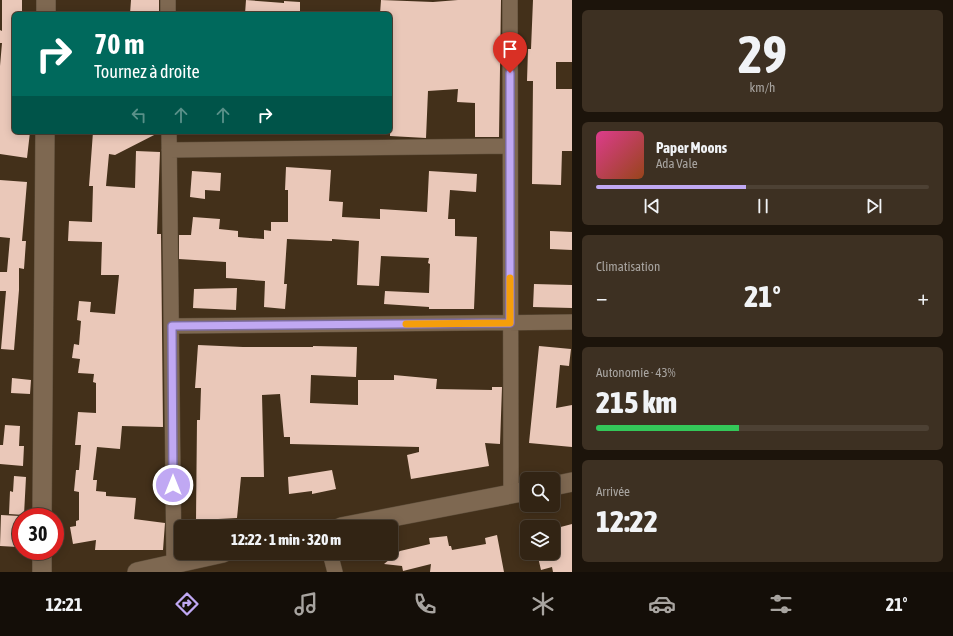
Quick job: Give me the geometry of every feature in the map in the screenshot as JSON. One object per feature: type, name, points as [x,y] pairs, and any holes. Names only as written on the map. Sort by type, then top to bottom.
[{"type":"street","points":[[46,0],[46,12]]},
{"type":"street","points":[[168,0],[168,12]]},
{"type":"street","points":[[378,520],[519,493],[510,323],[510,0]]},
{"type":"street","points":[[42,508],[45,134]]},
{"type":"street","points":[[169,134],[174,564]]},
{"type":"street","points":[[169,150],[510,146]]},
{"type":"street","points":[[172,326],[572,322]]},
{"type":"street","points":[[560,485],[572,482]]},
{"type":"street","points":[[42,560],[42,572]]},
{"type":"street","points":[[137,572],[192,560]]},
{"type":"street","points":[[332,560],[335,572]]},
{"type":"building","points":[[2,0],[22,0],[22,12],[12,12],[12,134],[30,134],[27,158],[0,154],[0,66],[2,43],[0,43],[0,30],[2,31]]},
{"type":"building","points":[[131,0],[159,0],[159,12],[130,12]]},
{"type":"building","points":[[246,0],[284,3],[284,1],[300,2],[300,12],[245,12]]},
{"type":"building","points":[[381,0],[433,2],[458,0],[501,0],[499,137],[475,137],[475,103],[457,102],[458,89],[428,91],[426,138],[390,136],[390,134],[392,134],[392,12],[380,12]]},
{"type":"building","points":[[533,0],[572,0],[572,62],[556,62],[556,89],[572,89],[572,151],[562,151],[561,185],[532,184],[533,81],[527,81],[528,49],[531,49]]},
{"type":"building","points":[[93,134],[156,134],[115,155],[109,154],[106,186],[135,188],[136,151],[160,152],[157,234],[161,234],[163,427],[122,426],[120,449],[97,447],[93,480],[97,480],[96,491],[106,492],[106,496],[136,498],[134,519],[165,523],[163,550],[95,550],[96,540],[73,544],[70,527],[76,526],[76,521],[79,520],[79,492],[74,491],[76,470],[79,470],[81,445],[75,445],[78,412],[96,413],[96,383],[93,382],[94,374],[78,373],[80,359],[72,358],[74,344],[79,345],[81,321],[77,320],[79,301],[91,302],[90,312],[115,314],[119,275],[101,275],[102,242],[68,241],[69,221],[92,222],[93,186],[89,186]]},
{"type":"building","points":[[286,167],[331,170],[329,201],[343,202],[342,217],[380,219],[380,209],[427,212],[429,171],[477,174],[476,192],[450,190],[448,219],[455,219],[455,236],[477,237],[474,309],[429,309],[429,307],[384,304],[385,291],[429,293],[429,258],[381,256],[379,286],[357,285],[359,241],[332,239],[332,241],[287,239],[284,284],[287,284],[285,309],[264,307],[265,281],[226,278],[226,262],[179,259],[179,235],[191,235],[193,217],[220,219],[219,229],[238,231],[238,237],[264,239],[264,230],[271,231],[271,222],[288,222],[288,190],[285,190]]},
{"type":"building","points":[[192,171],[221,173],[220,191],[205,190],[205,199],[190,197]]},
{"type":"building","points":[[0,180],[27,182],[22,241],[26,241],[24,269],[19,268],[19,290],[14,350],[1,349],[6,291],[0,291],[0,272],[7,272],[10,238],[0,237]]},
{"type":"building","points":[[550,231],[572,232],[572,250],[550,249]]},
{"type":"building","points":[[534,284],[572,285],[572,308],[533,307]]},
{"type":"building","points":[[237,288],[236,310],[193,308],[194,289]]},
{"type":"building","points":[[198,345],[243,347],[357,347],[356,377],[311,375],[310,403],[358,405],[358,380],[394,380],[394,375],[437,379],[436,389],[492,390],[492,387],[502,387],[500,444],[485,443],[489,466],[411,479],[407,455],[419,452],[419,447],[290,444],[290,437],[284,437],[280,394],[262,395],[264,477],[241,477],[237,518],[196,520],[197,420],[200,420],[201,388],[195,388]]},
{"type":"building","points":[[539,346],[571,349],[569,366],[560,365],[556,408],[572,405],[572,447],[529,443]]},
{"type":"building","points":[[12,378],[31,380],[30,394],[11,393]]},
{"type":"building","points":[[5,425],[20,426],[19,446],[24,446],[23,466],[0,464],[0,445],[3,445]]},
{"type":"building","points":[[332,470],[336,489],[312,494],[312,491],[289,494],[288,477]]},
{"type":"building","points":[[14,476],[26,477],[24,508],[12,508],[12,514],[9,514],[10,491],[13,492]]},
{"type":"building","points":[[1,515],[12,516],[12,547],[0,546]]},
{"type":"building","points":[[572,524],[572,572],[553,572],[552,567],[541,570],[539,560],[560,560],[560,527]]},
{"type":"building","points":[[497,535],[504,572],[430,572],[431,564],[403,571],[402,566],[384,564],[389,560],[398,560],[398,553],[400,551],[430,544],[429,538],[447,536],[449,546],[451,546],[452,550],[486,544],[485,538]]},
{"type":"slow traffic","points":[[406,324],[510,323],[510,278]]},
{"type":"route","points":[[173,485],[172,326],[510,323],[510,73]]}]
